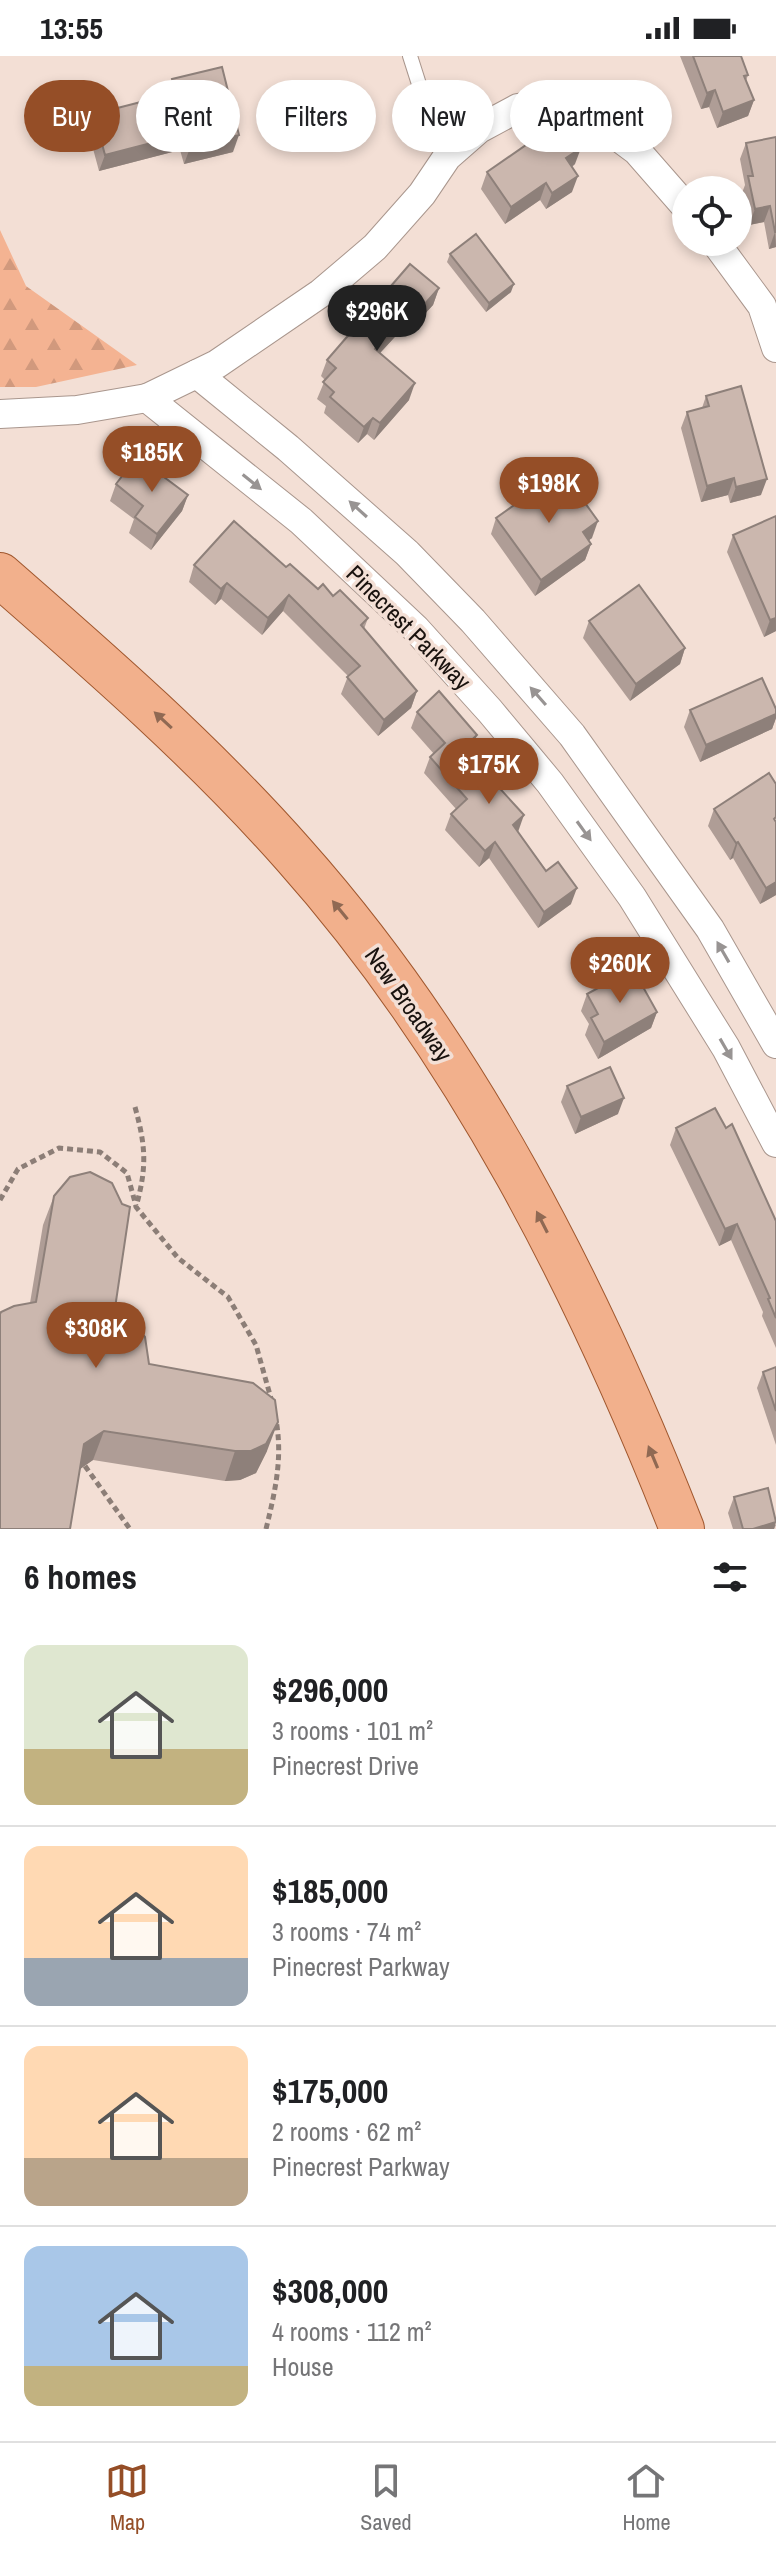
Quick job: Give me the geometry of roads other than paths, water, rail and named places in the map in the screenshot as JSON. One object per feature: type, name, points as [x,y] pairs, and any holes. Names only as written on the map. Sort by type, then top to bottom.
[{"type":"main road","name":"New Broadway","points":[[0,575],[168,725],[242,798],[331,899],[406,995],[459,1076],[534,1207],[631,1408],[682,1529]]},
{"type":"street","points":[[0,414],[77,410],[147,398],[217,364],[321,293],[375,247],[422,194],[447,157],[479,129],[518,108],[553,102],[590,116],[637,151],[672,191]]},
{"type":"street","points":[[725,256],[762,306],[776,348]]},
{"type":"street","name":"Pinecrest Parkway","points":[[197,374],[288,448],[407,553],[473,621],[572,735],[710,929],[776,1044]]},
{"type":"street","name":"Pinecrest Parkway","points":[[147,398],[301,521],[416,629],[490,711],[550,783],[632,897],[726,1048],[776,1143]]},
{"type":"street","points":[[550,783],[584,754]]},
{"type":"lane","points":[[410,56],[447,157]]}]
